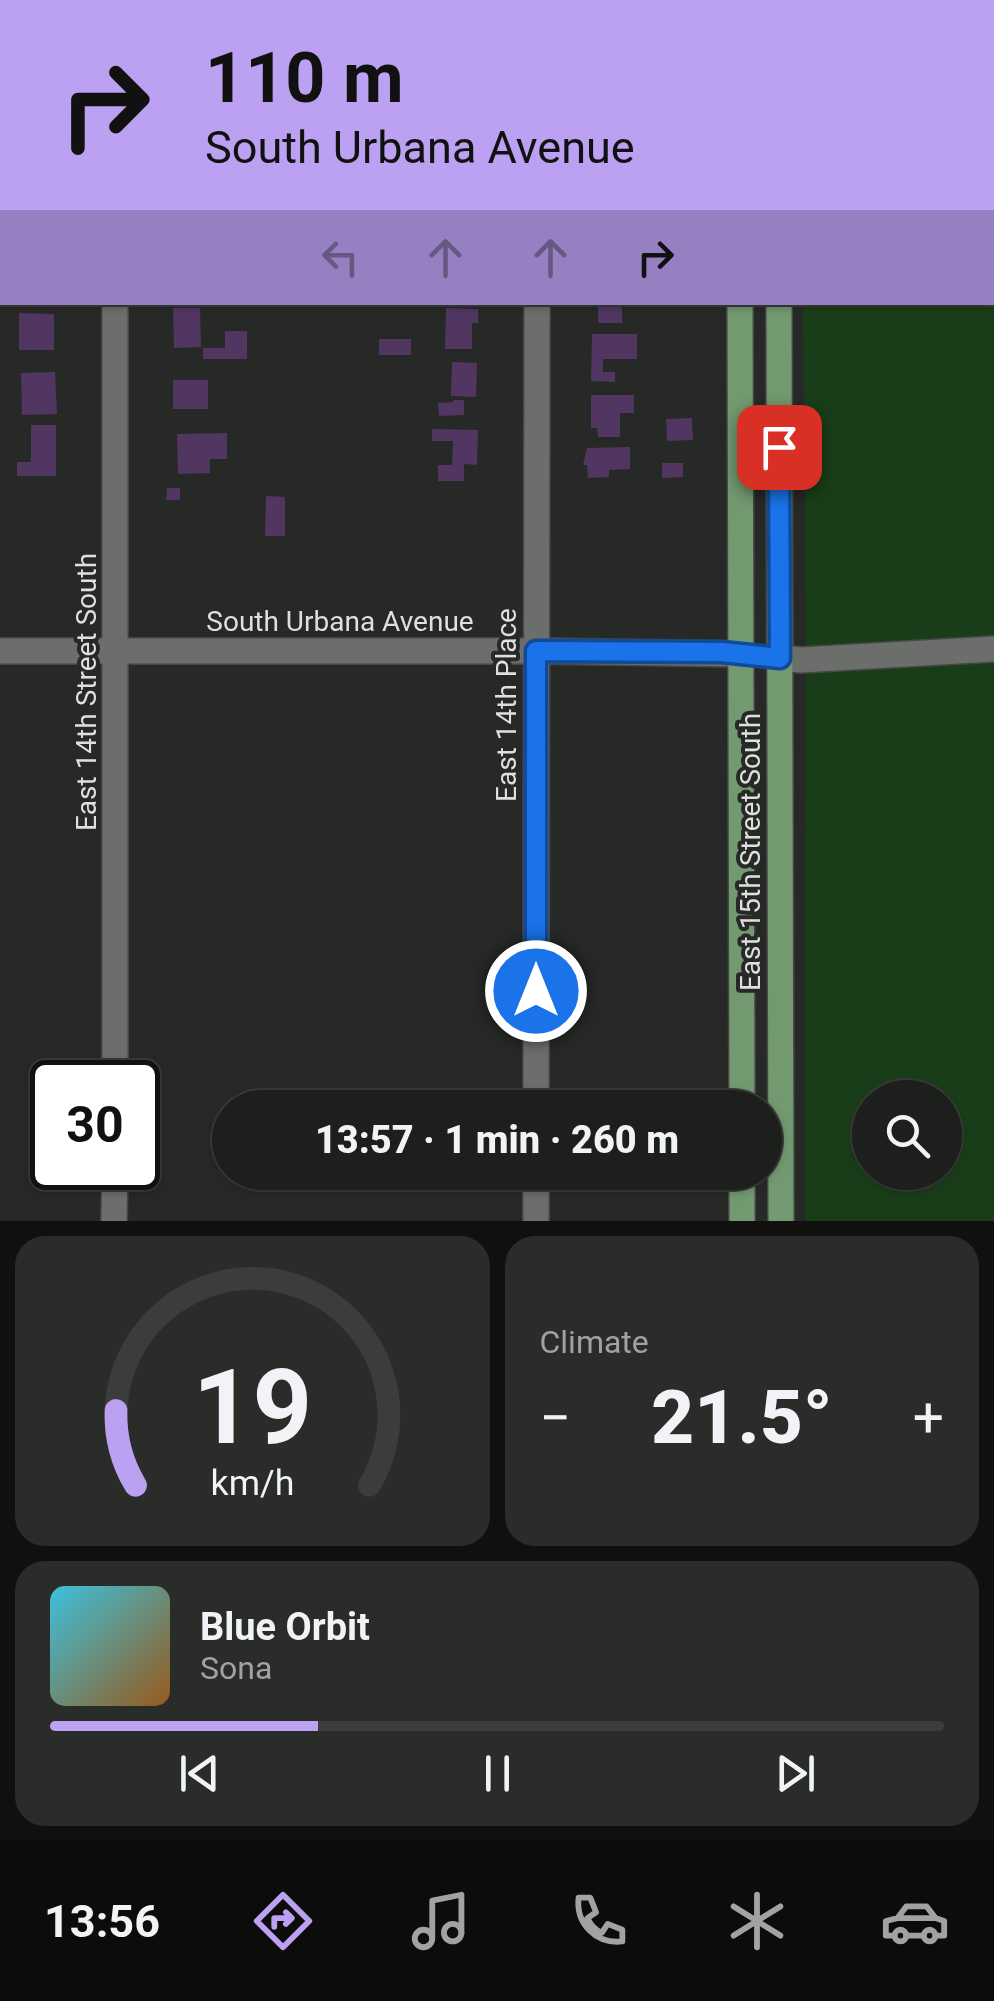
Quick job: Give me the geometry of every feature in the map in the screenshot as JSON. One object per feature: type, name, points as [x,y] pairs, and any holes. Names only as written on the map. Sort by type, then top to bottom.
[{"type":"main road","name":"East 15th Street South","points":[[740,305],[742,1090]]},
{"type":"main road","name":"East 15th Street South","points":[[779,305],[781,1221]]},
{"type":"main road","points":[[740,654],[780,658]]},
{"type":"main road","points":[[742,1190],[742,1221]]},
{"type":"street","name":"East 14th Street South","points":[[115,305],[115,1060]]},
{"type":"street","name":"East 14th Place","points":[[536,305],[536,1090]]},
{"type":"street","points":[[780,658],[994,649]]},
{"type":"street","name":"South Urbana Avenue","points":[[0,651],[740,654]]},
{"type":"street","points":[[114,1190],[114,1221]]},
{"type":"street","points":[[536,1190],[536,1221]]},
{"type":"green space","points":[[803,305],[994,305],[994,1221],[805,1221]]},
{"type":"building","points":[[598,305],[622,305],[622,323],[598,323]]},
{"type":"building","points":[[173,308],[200,308],[201,347],[174,348]]},
{"type":"building","points":[[446,308],[478,309],[478,323],[472,323],[472,349],[445,349]]},
{"type":"building","points":[[19,313],[54,314],[54,350],[19,350]]},
{"type":"building","points":[[225,331],[247,331],[247,359],[203,359],[203,348],[225,348]]},
{"type":"building","points":[[592,334],[637,334],[637,359],[603,359],[603,372],[615,372],[615,382],[591,381]]},
{"type":"building","points":[[379,339],[411,339],[411,355],[379,355]]},
{"type":"building","points":[[452,362],[477,363],[476,397],[451,396]]},
{"type":"building","points":[[55,372],[57,414],[22,415],[21,373]]},
{"type":"building","points":[[173,380],[208,380],[208,409],[173,409]]},
{"type":"building","points":[[591,395],[634,395],[634,413],[620,413],[620,437],[598,437],[597,428],[591,428]]},
{"type":"building","points":[[464,400],[464,415],[439,416],[438,403]]},
{"type":"building","points":[[692,418],[693,440],[667,441],[666,419]]},
{"type":"building","points":[[31,425],[56,425],[56,476],[17,476],[17,462],[31,462]]},
{"type":"building","points":[[432,429],[478,430],[477,465],[464,464],[464,481],[438,481],[438,465],[452,465],[453,441],[432,441]]},
{"type":"building","points":[[227,433],[227,459],[210,459],[210,473],[178,474],[177,434]]},
{"type":"building","points":[[630,447],[630,469],[609,470],[609,477],[588,478],[587,465],[583,465],[587,448]]},
{"type":"building","points":[[662,463],[683,463],[683,477],[662,478]]},
{"type":"building","points":[[167,488],[180,488],[180,500],[166,500]]},
{"type":"building","points":[[266,496],[285,497],[285,536],[265,536]]},
{"type":"route","points":[[536,991],[536,651],[722,652],[780,658],[779,447]]}]
